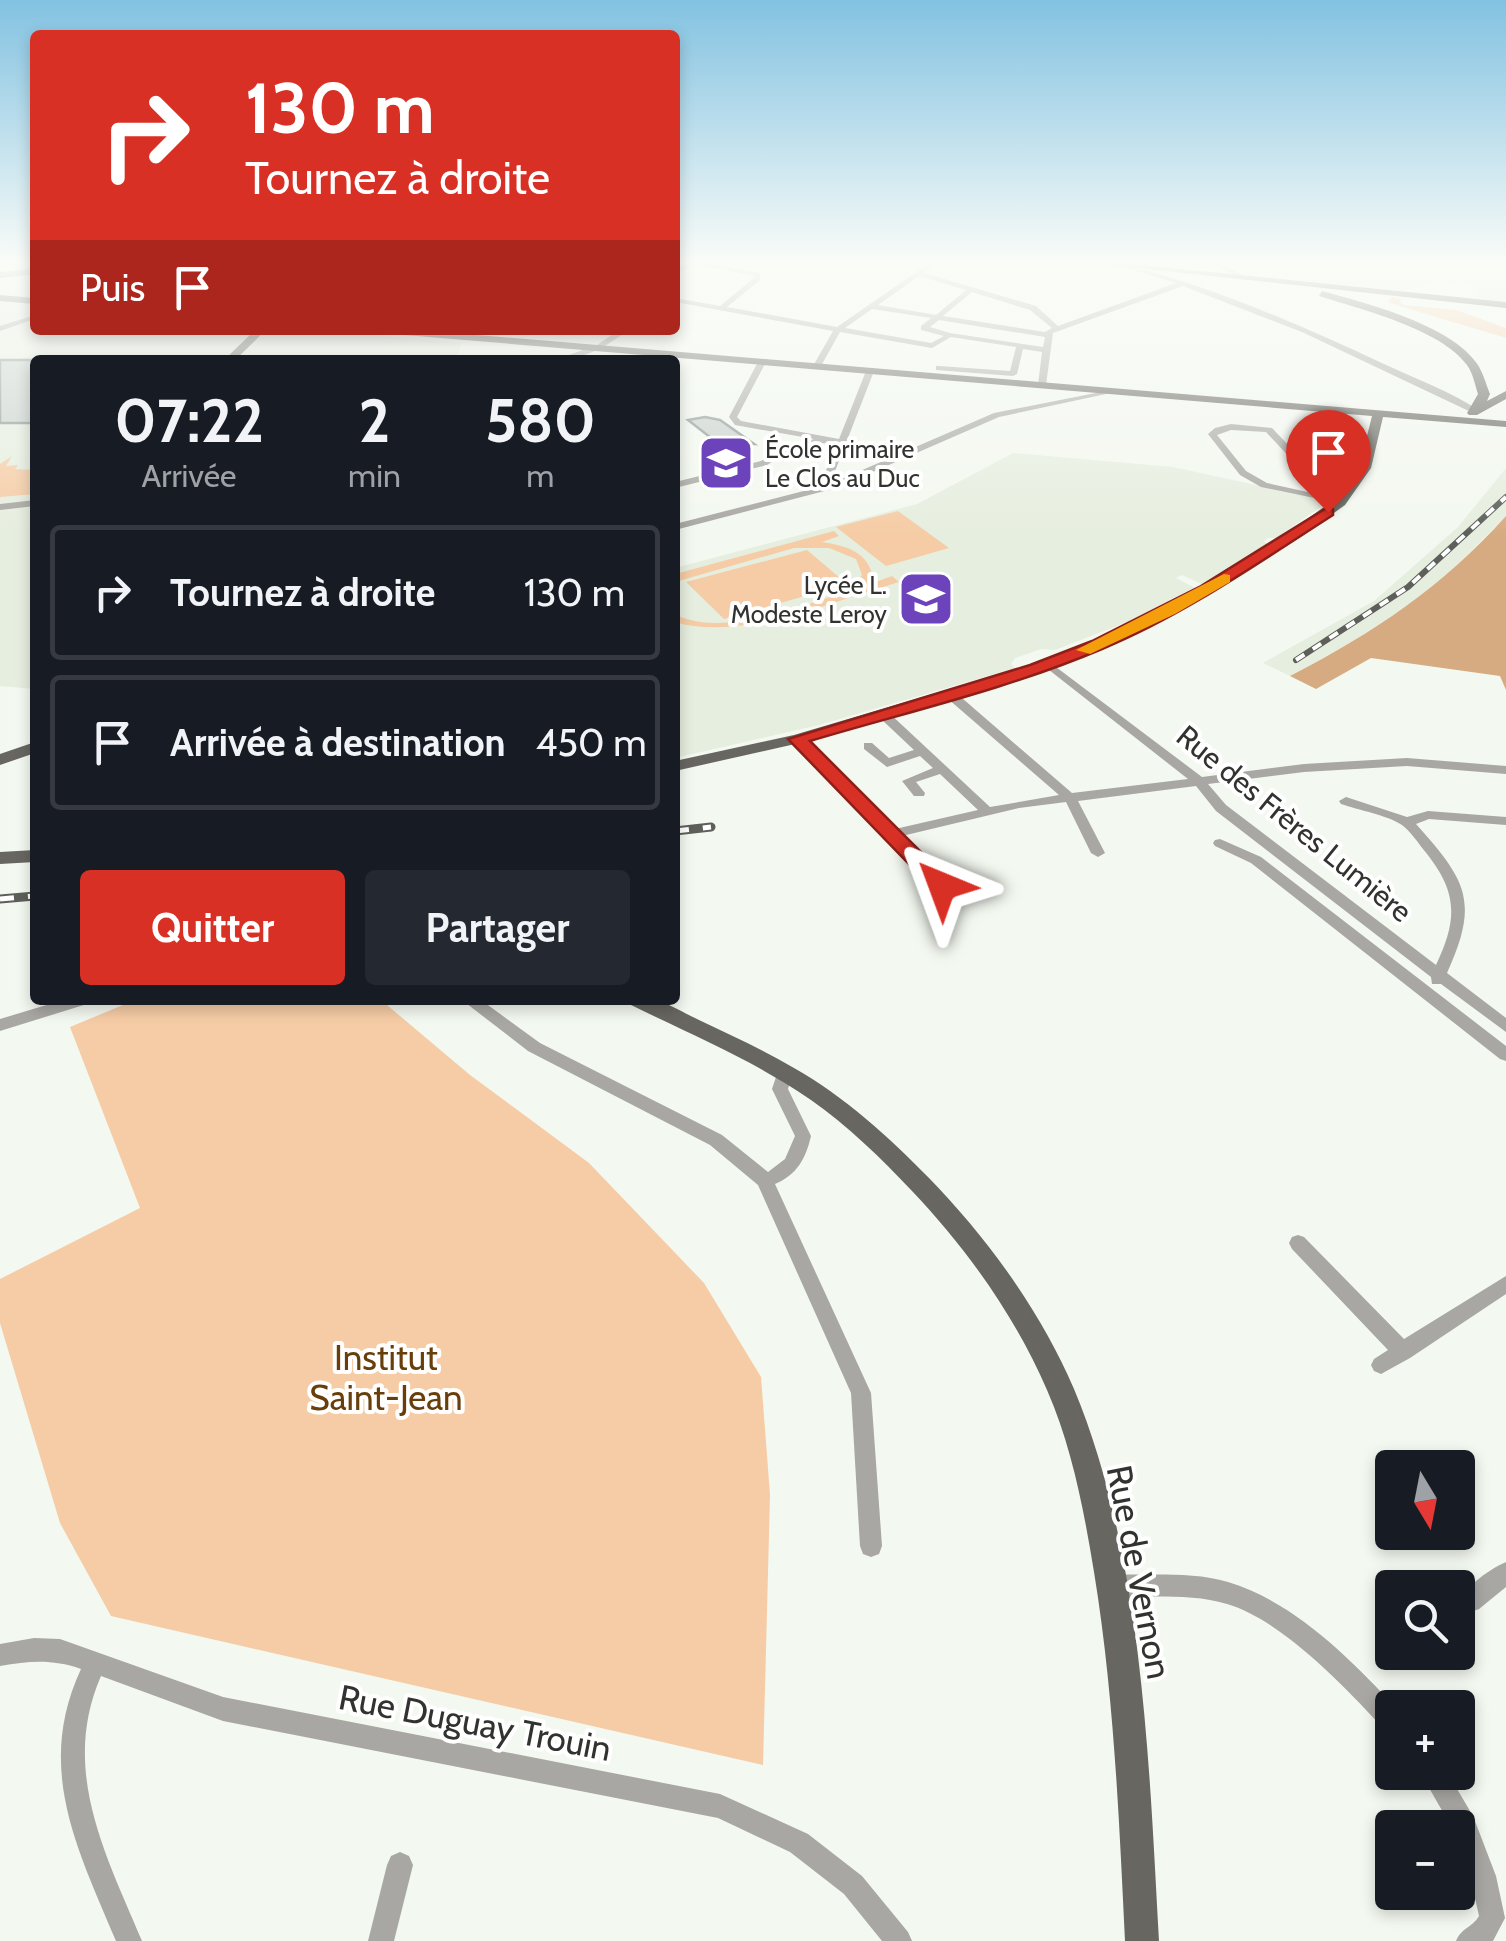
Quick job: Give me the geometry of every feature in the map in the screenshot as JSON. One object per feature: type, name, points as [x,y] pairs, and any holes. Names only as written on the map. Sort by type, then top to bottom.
[{"type":"main road","points":[[1461,355],[1472,364],[1484,394],[1476,411]]},
{"type":"main road","points":[[680,356],[1042,385],[1094,394],[1116,391],[1502,423]]},
{"type":"main road","points":[[1448,419],[1476,411],[1506,394]]},
{"type":"main road","points":[[1476,411],[1502,423]]},
{"type":"main road","points":[[680,765],[798,739],[1048,664],[1169,611],[1297,533],[1333,500],[1366,468],[1378,413]]},
{"type":"main road","points":[[0,760],[30,748]]},
{"type":"main road","points":[[0,858],[30,856]]},
{"type":"main road","name":"Rue de Vernon","points":[[648,1005],[785,1072],[879,1142],[940,1204],[1002,1282],[1052,1372],[1094,1490],[1111,1586],[1132,1726],[1142,1941]]},
{"type":"street","points":[[817,366],[823,355]]},
{"type":"street","points":[[939,368],[1013,374],[1018,355]]},
{"type":"street","points":[[1042,385],[1047,355]]},
{"type":"street","points":[[1354,355],[1476,411]]},
{"type":"street","points":[[762,362],[734,416],[738,424],[842,442]]},
{"type":"street","points":[[823,489],[870,371]]},
{"type":"street","points":[[680,526],[823,489],[997,416],[1094,394]]},
{"type":"street","points":[[1233,427],[1269,430],[1333,500],[1264,485],[1243,472],[1212,434],[1233,427]]},
{"type":"street","points":[[780,432],[796,446]]},
{"type":"street","points":[[680,485],[764,464],[796,446],[826,440]]},
{"type":"street","points":[[0,507],[30,504]]},
{"type":"street","name":"Rue des Frères Lumière","points":[[1048,664],[1199,781],[1221,808],[1506,1026]]},
{"type":"street","points":[[951,694],[1070,798],[1098,853]]},
{"type":"street","points":[[884,715],[987,811]]},
{"type":"street","points":[[798,739],[942,886]]},
{"type":"street","points":[[868,746],[887,763],[922,751]]},
{"type":"street","points":[[892,834],[987,811],[1070,798],[1362,762],[1506,770]]},
{"type":"street","points":[[919,792],[908,781],[941,769]]},
{"type":"street","points":[[1346,801],[1407,822],[1445,864],[1462,906],[1458,932],[1430,994]]},
{"type":"street","points":[[1407,822],[1428,815],[1506,820]]},
{"type":"street","points":[[1220,843],[1256,860],[1506,1055]]},
{"type":"street","points":[[3,1021],[63,1005]]},
{"type":"street","points":[[477,1005],[534,1047],[716,1140],[765,1180],[861,1393],[871,1546]]},
{"type":"street","points":[[765,1180],[782,1175],[799,1155],[804,1136],[780,1089],[785,1072]]},
{"type":"street","points":[[1298,1243],[1403,1352]]},
{"type":"street","points":[[1381,1365],[1506,1284]]},
{"type":"street","points":[[1475,1598],[1506,1573]]},
{"type":"street","points":[[1111,1586],[1226,1592],[1263,1609],[1375,1703]]},
{"type":"street","name":"Rue Duguay Trouin","points":[[0,1655],[34,1649],[60,1650],[223,1709],[720,1806],[800,1843],[853,1884],[900,1941]]},
{"type":"street","points":[[95,1664],[76,1708],[71,1763],[86,1833],[129,1941]]},
{"type":"street","points":[[1445,1790],[1461,1813],[1480,1856],[1492,1918],[1484,1932],[1469,1941]]},
{"type":"street","points":[[380,1941],[400,1865]]},
{"type":"shaded area","points":[[0,355],[246,355],[30,355],[30,689],[0,686]]},
{"type":"shaded area","points":[[247,355],[458,355],[458,355]]},
{"type":"shaded area","name":"Lycée L. Modeste Leroy","points":[[1013,453],[1173,467],[1329,501],[1276,538],[1268,538],[1264,541],[1267,544],[1204,585],[1182,575],[1176,578],[1197,589],[1155,611],[1055,650],[1041,649],[1015,658],[1011,664],[1015,668],[819,725],[680,757],[680,567],[917,504]]},
{"type":"shaded area","points":[[1506,468],[1506,516],[1431,591],[1386,623],[1290,676],[1263,663],[1374,601],[1458,527]]},
{"type":"shaded area","points":[[1506,516],[1506,690],[1500,676],[1371,658],[1316,689],[1290,676],[1350,643],[1432,587]]},
{"type":"green space","points":[[12,456],[6,466],[30,470],[30,494],[0,497],[0,464]]},
{"type":"green space","points":[[898,511],[949,548],[886,566],[836,527]]},
{"type":"green space","points":[[834,531],[839,536],[822,542],[861,556],[873,578],[870,584],[892,576],[899,582],[787,617],[728,627],[700,627],[680,623],[680,616],[715,623],[763,617],[852,589],[862,575],[856,559],[829,548],[794,548],[680,581],[680,573]]},
{"type":"green space","points":[[807,550],[847,584],[724,619],[686,582]]},
{"type":"green space","name":"Institut Saint-Jean","points":[[123,1005],[387,1005],[470,1075],[589,1163],[704,1283],[761,1377],[770,1495],[763,1765],[111,1616],[60,1523],[0,1323],[0,1279],[140,1208],[70,1027]]},
{"type":"building","points":[[0,360],[30,360],[30,423],[0,423]]},
{"type":"building","points":[[688,420],[720,420],[754,444],[715,441]]},
{"type":"railway","points":[[1296,660],[1408,587],[1506,497]]},
{"type":"railway","points":[[680,830],[711,827]]},
{"type":"railway","points":[[0,899],[30,896]]},
{"type":"slow traffic","points":[[1084,650],[1169,611],[1224,579]]},
{"type":"place","name":"École primaire Le Clos au Duc","points":[[726,463]]},
{"type":"place","name":"Lycée L. Modeste Leroy","points":[[926,599]]},
{"type":"route","points":[[942,886],[798,739],[1036,668],[1098,645],[1206,590],[1328,512]]}]
